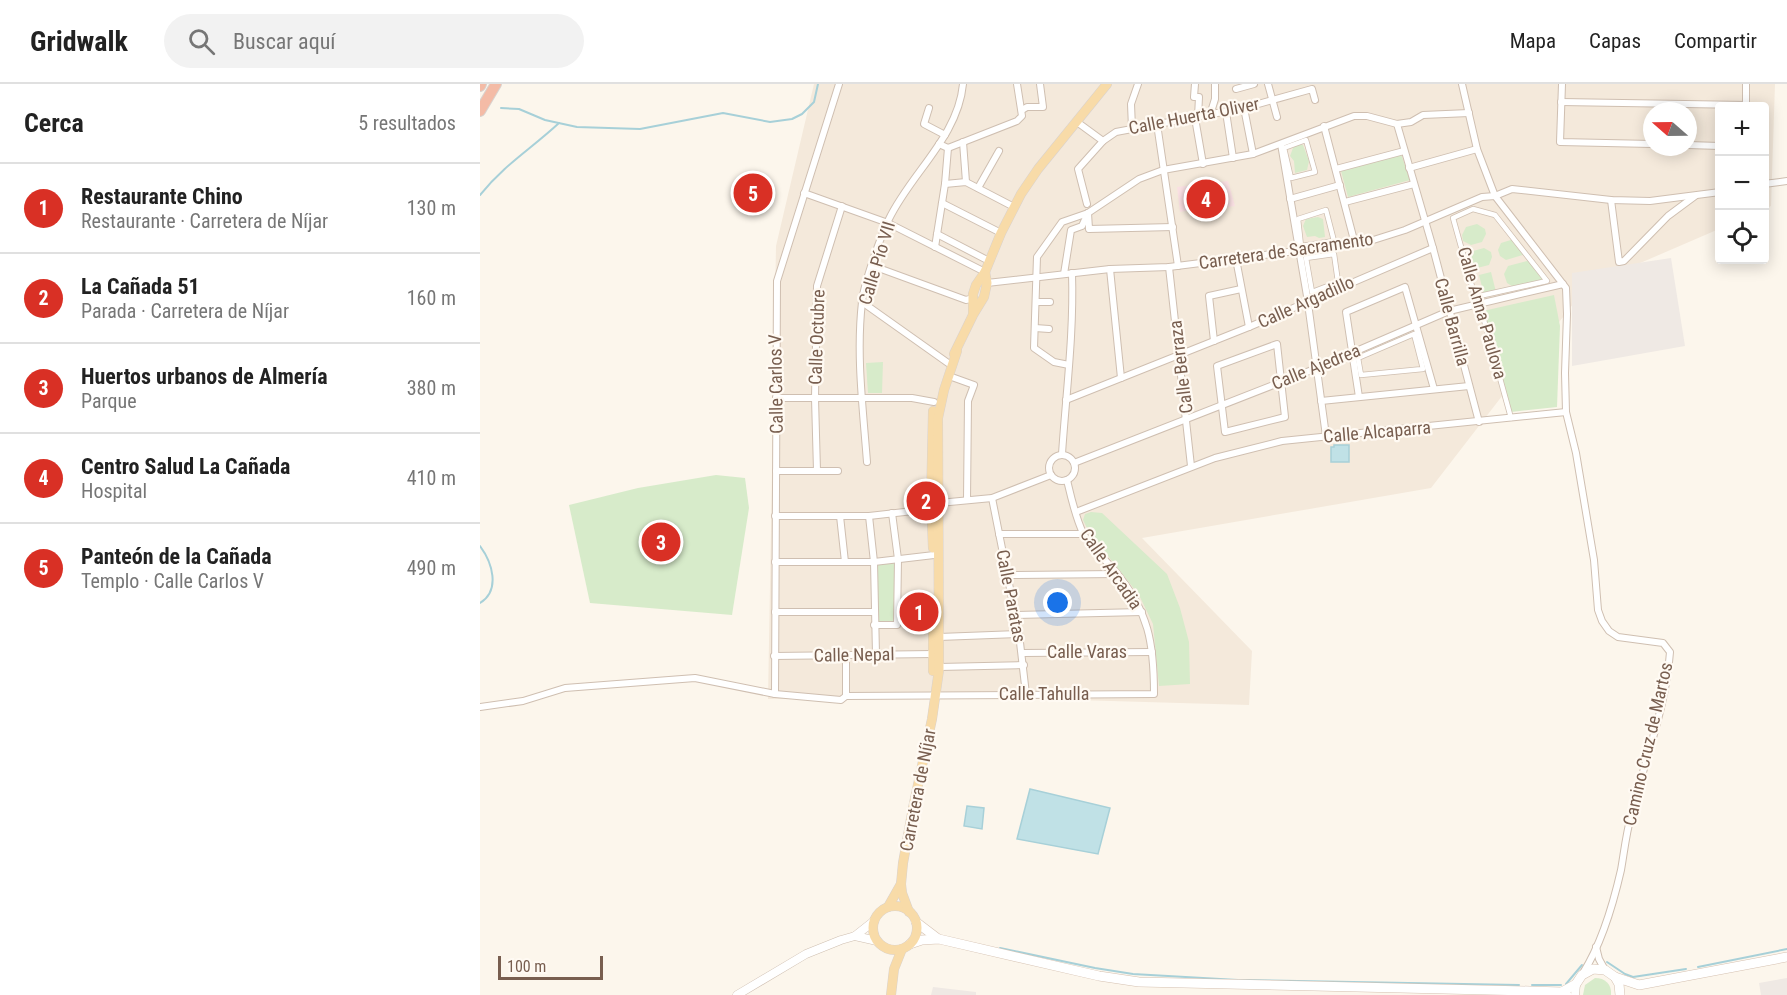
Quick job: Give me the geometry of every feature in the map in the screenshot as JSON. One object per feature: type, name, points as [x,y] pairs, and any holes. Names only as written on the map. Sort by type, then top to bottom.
[{"type":"highway","points":[[480,111],[496,84]]},
{"type":"main road","points":[[984,280],[989,261],[1014,207],[1038,169],[1107,84]]},
{"type":"main road","name":"Carretera de Níjar","points":[[935,697],[934,555],[938,418],[957,351],[973,315],[984,280]]},
{"type":"main road","name":"Carretera de Níjar","points":[[909,912],[901,884],[909,828],[929,740],[939,667],[932,430],[934,402],[948,363],[957,351]]},
{"type":"main road","name":"Carretera de Níjar","points":[[888,907],[901,884]]},
{"type":"main road","points":[[894,969],[885,948],[877,941],[873,931],[874,921],[882,910],[888,907],[899,907],[909,912],[927,932],[939,939]]},
{"type":"main road","points":[[891,995],[894,969],[916,934],[916,922]]},
{"type":"main road","points":[[885,948],[893,950],[921,940],[939,939],[1099,976],[1139,982],[1564,994],[1576,984],[1582,975],[1593,969],[1605,970],[1615,977],[1639,985]]},
{"type":"main road","points":[[1625,995],[1639,985],[1787,957]]},
{"type":"main road","points":[[1615,977],[1619,984],[1620,995]]},
{"type":"street","name":"Calle Carlos V","points":[[775,694],[777,281],[839,84]]},
{"type":"street","name":"Calle Pío VII","points":[[867,462],[859,345],[862,302],[888,223],[904,193],[956,116],[962,98],[963,84]]},
{"type":"street","points":[[939,144],[948,148],[1017,121],[1022,116],[1022,110],[1017,84]]},
{"type":"street","points":[[1022,110],[1027,107],[1043,107],[1040,84]]},
{"type":"street","points":[[1132,128],[1131,104],[1138,84]]},
{"type":"street","points":[[1195,84],[1194,97],[1198,97],[1196,117],[1203,164]]},
{"type":"street","points":[[1210,115],[1215,99],[1215,84]]},
{"type":"street","points":[[1236,89],[1254,84]]},
{"type":"street","points":[[1268,84],[1277,117]]},
{"type":"street","points":[[1462,84],[1477,149],[1495,196],[1566,288],[1568,314],[1566,412]]},
{"type":"street","points":[[1562,84],[1560,142],[1643,144]]},
{"type":"street","points":[[1746,84],[1746,102]]},
{"type":"street","name":"Calle Huerta Oliver","points":[[1087,204],[1078,170],[1102,141],[1116,132],[1226,112],[1312,89],[1315,100]]},
{"type":"street","points":[[1561,102],[1715,105]]},
{"type":"street","points":[[929,108],[924,124],[945,135]]},
{"type":"street","points":[[1244,108],[1253,154]]},
{"type":"street","points":[[1226,112],[1233,158]]},
{"type":"street","points":[[1069,365],[1054,362],[1034,348],[1038,254],[1062,222],[1088,213],[1139,179],[1163,170],[1253,154],[1354,116],[1367,116],[1397,124],[1411,122],[1424,115],[1469,113]]},
{"type":"street","points":[[1077,122],[1102,141]]},
{"type":"street","points":[[1157,124],[1178,266]]},
{"type":"street","name":"Calle Barrilla","points":[[1397,124],[1433,248],[1479,422]]},
{"type":"street","points":[[1324,126],[1355,244]]},
{"type":"street","points":[[1306,140],[1315,172],[1291,178],[1284,148],[1306,140]]},
{"type":"street","points":[[963,142],[966,182]]},
{"type":"street","points":[[1281,144],[1300,249],[1326,436]]},
{"type":"street","points":[[1697,145],[1715,146]]},
{"type":"street","points":[[935,247],[948,148]]},
{"type":"street","points":[[1409,168],[1477,149]]},
{"type":"street","points":[[978,188],[999,151]]},
{"type":"street","points":[[1335,169],[1404,151]]},
{"type":"street","points":[[1769,183],[1787,181]]},
{"type":"street","points":[[945,184],[966,182],[1014,207]]},
{"type":"street","points":[[1345,202],[1414,184]]},
{"type":"street","points":[[1290,199],[1340,185]]},
{"type":"street","name":"Carretera de Sacramento","points":[[984,280],[1037,278],[1110,269],[1169,267],[1355,244],[1382,238],[1482,197],[1495,196],[1512,189],[1611,200],[1650,201],[1715,193]]},
{"type":"street","points":[[804,192],[888,223],[935,247],[984,280]]},
{"type":"street","points":[[1611,200],[1619,262],[1623,261],[1668,216],[1695,196]]},
{"type":"street","points":[[942,203],[1001,233]]},
{"type":"street","name":"Calle Octubre","points":[[817,471],[815,398],[817,286],[842,206]]},
{"type":"street","points":[[1455,217],[1473,208],[1495,215],[1547,281],[1478,300]]},
{"type":"street","name":"Calle Anna Paulova","points":[[1452,209],[1511,418]]},
{"type":"street","points":[[1326,210],[1334,242],[1300,249],[1298,219],[1326,210]]},
{"type":"street","points":[[1088,213],[1089,229],[1173,227]]},
{"type":"street","points":[[1064,274],[1071,230],[1082,226],[1088,213]]},
{"type":"street","points":[[938,234],[989,261]]},
{"type":"street","name":"Calle Argadillo","points":[[1066,400],[1249,327],[1433,248]]},
{"type":"street","points":[[1334,254],[1338,282],[1312,292],[1306,258],[1334,254]]},
{"type":"street","points":[[1236,259],[1249,327]]},
{"type":"street","points":[[873,266],[966,300],[976,300]]},
{"type":"street","name":"Calle Berraza","points":[[1169,267],[1191,466]]},
{"type":"street","points":[[1110,269],[1121,378]]},
{"type":"street","points":[[1062,454],[1073,298],[1072,273]]},
{"type":"street","name":"Calle Ajedrea","points":[[1074,463],[1317,368],[1478,300],[1563,284]]},
{"type":"street","points":[[1359,397],[1346,312],[1405,287],[1434,389]]},
{"type":"street","points":[[1214,341],[1209,296],[1241,289]]},
{"type":"street","points":[[862,302],[948,363]]},
{"type":"street","points":[[1036,302],[1050,302]]},
{"type":"street","points":[[1035,328],[1049,329]]},
{"type":"street","points":[[1414,334],[1424,369],[1361,375],[1359,358],[1414,334]]},
{"type":"street","points":[[1277,344],[1285,417],[1225,432],[1221,404],[1218,366],[1277,344]]},
{"type":"street","points":[[949,376],[974,385],[968,401],[967,500]]},
{"type":"street","points":[[1321,401],[1469,386]]},
{"type":"street","points":[[776,398],[912,398],[934,402]]},
{"type":"street","name":"Calle Alcaparra","points":[[1076,512],[1191,466],[1282,441],[1566,412]]},
{"type":"street","name":"Camino Cruz de Martos","points":[[1566,412],[1576,453],[1594,560],[1598,610],[1602,621],[1609,631],[1618,637],[1663,643],[1670,652],[1669,668],[1630,818],[1620,872],[1610,911],[1596,946]]},
{"type":"street","points":[[1062,454],[1070,457],[1074,463],[1074,471],[1067,480],[1058,480],[1049,471],[1053,457],[1062,454]]},
{"type":"street","points":[[776,471],[838,471]]},
{"type":"street","points":[[775,516],[868,516],[892,513],[992,498],[1051,475]]},
{"type":"street","name":"Calle Arcadia","points":[[1067,480],[1083,534],[1138,602],[1149,632],[1154,694]]},
{"type":"street","name":"Calle Paratas","points":[[992,498],[1019,634],[1026,694]]},
{"type":"street","points":[[874,625],[897,625],[898,559],[892,513]]},
{"type":"street","points":[[840,516],[845,562]]},
{"type":"street","points":[[868,516],[874,562],[876,655]]},
{"type":"street","points":[[999,534],[1083,534]]},
{"type":"street","points":[[775,562],[874,562],[934,555]]},
{"type":"street","points":[[1007,575],[1117,574]]},
{"type":"street","points":[[775,612],[874,612]]},
{"type":"street","points":[[1015,615],[1142,612]]},
{"type":"street","points":[[939,637],[1019,634]]},
{"type":"street","name":"Calle Varas","points":[[1022,653],[1152,652]]},
{"type":"street","name":"Calle Nepal","points":[[774,656],[933,654]]},
{"type":"street","points":[[846,656],[846,696]]},
{"type":"street","points":[[939,667],[1024,665]]},
{"type":"street","name":"Calle Tahulla","points":[[480,707],[523,701],[565,688],[694,678],[775,694],[841,700],[846,696],[1154,694]]},
{"type":"street","points":[[737,995],[806,954],[855,936],[874,921]]},
{"type":"street","points":[[855,936],[877,941]]},
{"type":"street","points":[[1596,946],[1605,970]]},
{"type":"street","points":[[1582,975],[1596,946]]},
{"type":"street","points":[[1575,995],[1576,984]]},
{"type":"shaded area","points":[[814,84],[1775,84],[1771,206],[1769,207],[1769,102],[1715,102],[1715,231],[1587,286],[1431,488],[1142,538],[1252,651],[1249,705],[974,697],[768,699],[776,246]]},
{"type":"shaded area","points":[[1228,181],[1235,206],[1228,207],[1227,203],[1180,212],[1177,187]]},
{"type":"shaded area","points":[[1671,258],[1685,346],[1572,366],[1572,273]]},
{"type":"shaded area","points":[[1787,978],[1787,995],[1761,995],[1759,983]]},
{"type":"shaded area","points":[[933,987],[976,992],[976,995],[931,995]]},
{"type":"green space","points":[[1296,145],[1303,145],[1309,161],[1307,170],[1295,173],[1294,161],[1290,156]]},
{"type":"green space","points":[[1401,154],[1410,180],[1348,197],[1341,171]]},
{"type":"green space","points":[[1318,217],[1323,219],[1325,237],[1307,237],[1303,226],[1306,219]]},
{"type":"green space","points":[[1477,224],[1485,229],[1486,234],[1482,242],[1471,245],[1463,241],[1462,235],[1466,227]]},
{"type":"green space","points":[[1514,239],[1526,254],[1506,260],[1500,256],[1498,250],[1501,243]]},
{"type":"green space","points":[[1484,248],[1491,252],[1489,265],[1477,268],[1470,264],[1469,259],[1473,251]]},
{"type":"green space","points":[[1531,260],[1547,281],[1515,288],[1507,283],[1504,274],[1508,266]]},
{"type":"green space","points":[[1491,272],[1496,292],[1484,295],[1479,275]]},
{"type":"green space","points":[[1554,295],[1560,326],[1557,407],[1511,412],[1483,311]]},
{"type":"green space","points":[[883,362],[882,393],[868,393],[866,363]]},
{"type":"green space","points":[[716,475],[745,478],[749,508],[732,615],[590,603],[569,505],[638,488]]},
{"type":"green space","points":[[1102,513],[1167,574],[1180,608],[1189,642],[1190,684],[1159,686],[1153,624],[1139,595],[1089,532],[1083,520],[1085,514]]},
{"type":"green space","points":[[898,559],[897,625],[874,625],[874,562]]},
{"type":"green space","points":[[1595,978],[1607,982],[1611,995],[1583,995],[1585,985]]},
{"type":"water","points":[[1349,445],[1349,462],[1331,462],[1331,447]]},
{"type":"water","points":[[1030,789],[1110,808],[1098,854],[1017,839]]},
{"type":"water","points":[[967,806],[984,808],[982,829],[964,826]]},
{"type":"waterway","points":[[501,108],[519,109],[545,120],[577,127],[640,129],[723,113],[770,122],[792,119],[802,114],[814,102],[818,84]]},
{"type":"waterway","points":[[480,195],[509,165],[559,123]]},
{"type":"waterway","points":[[480,546],[488,560],[492,576],[491,591],[480,603]]},
{"type":"waterway","points":[[1000,948],[1133,974],[1238,980],[1519,985]]},
{"type":"waterway","points":[[1698,967],[1787,949]]},
{"type":"waterway","points":[[1607,962],[1633,977],[1686,969]]},
{"type":"waterway","points":[[1566,984],[1582,965]]},
{"type":"waterway","points":[[1532,985],[1561,985]]},
{"type":"place","name":"Panteón de la Cañada","points":[[753,193]]},
{"type":"place","name":"Centro Salud La Cañada","points":[[1206,199]]},
{"type":"place","name":"La Cañada 51","points":[[926,501]]},
{"type":"place","name":"Huertos urbanos de Almería","points":[[661,542]]},
{"type":"place","name":"Restaurante Chino","points":[[919,612]]}]
